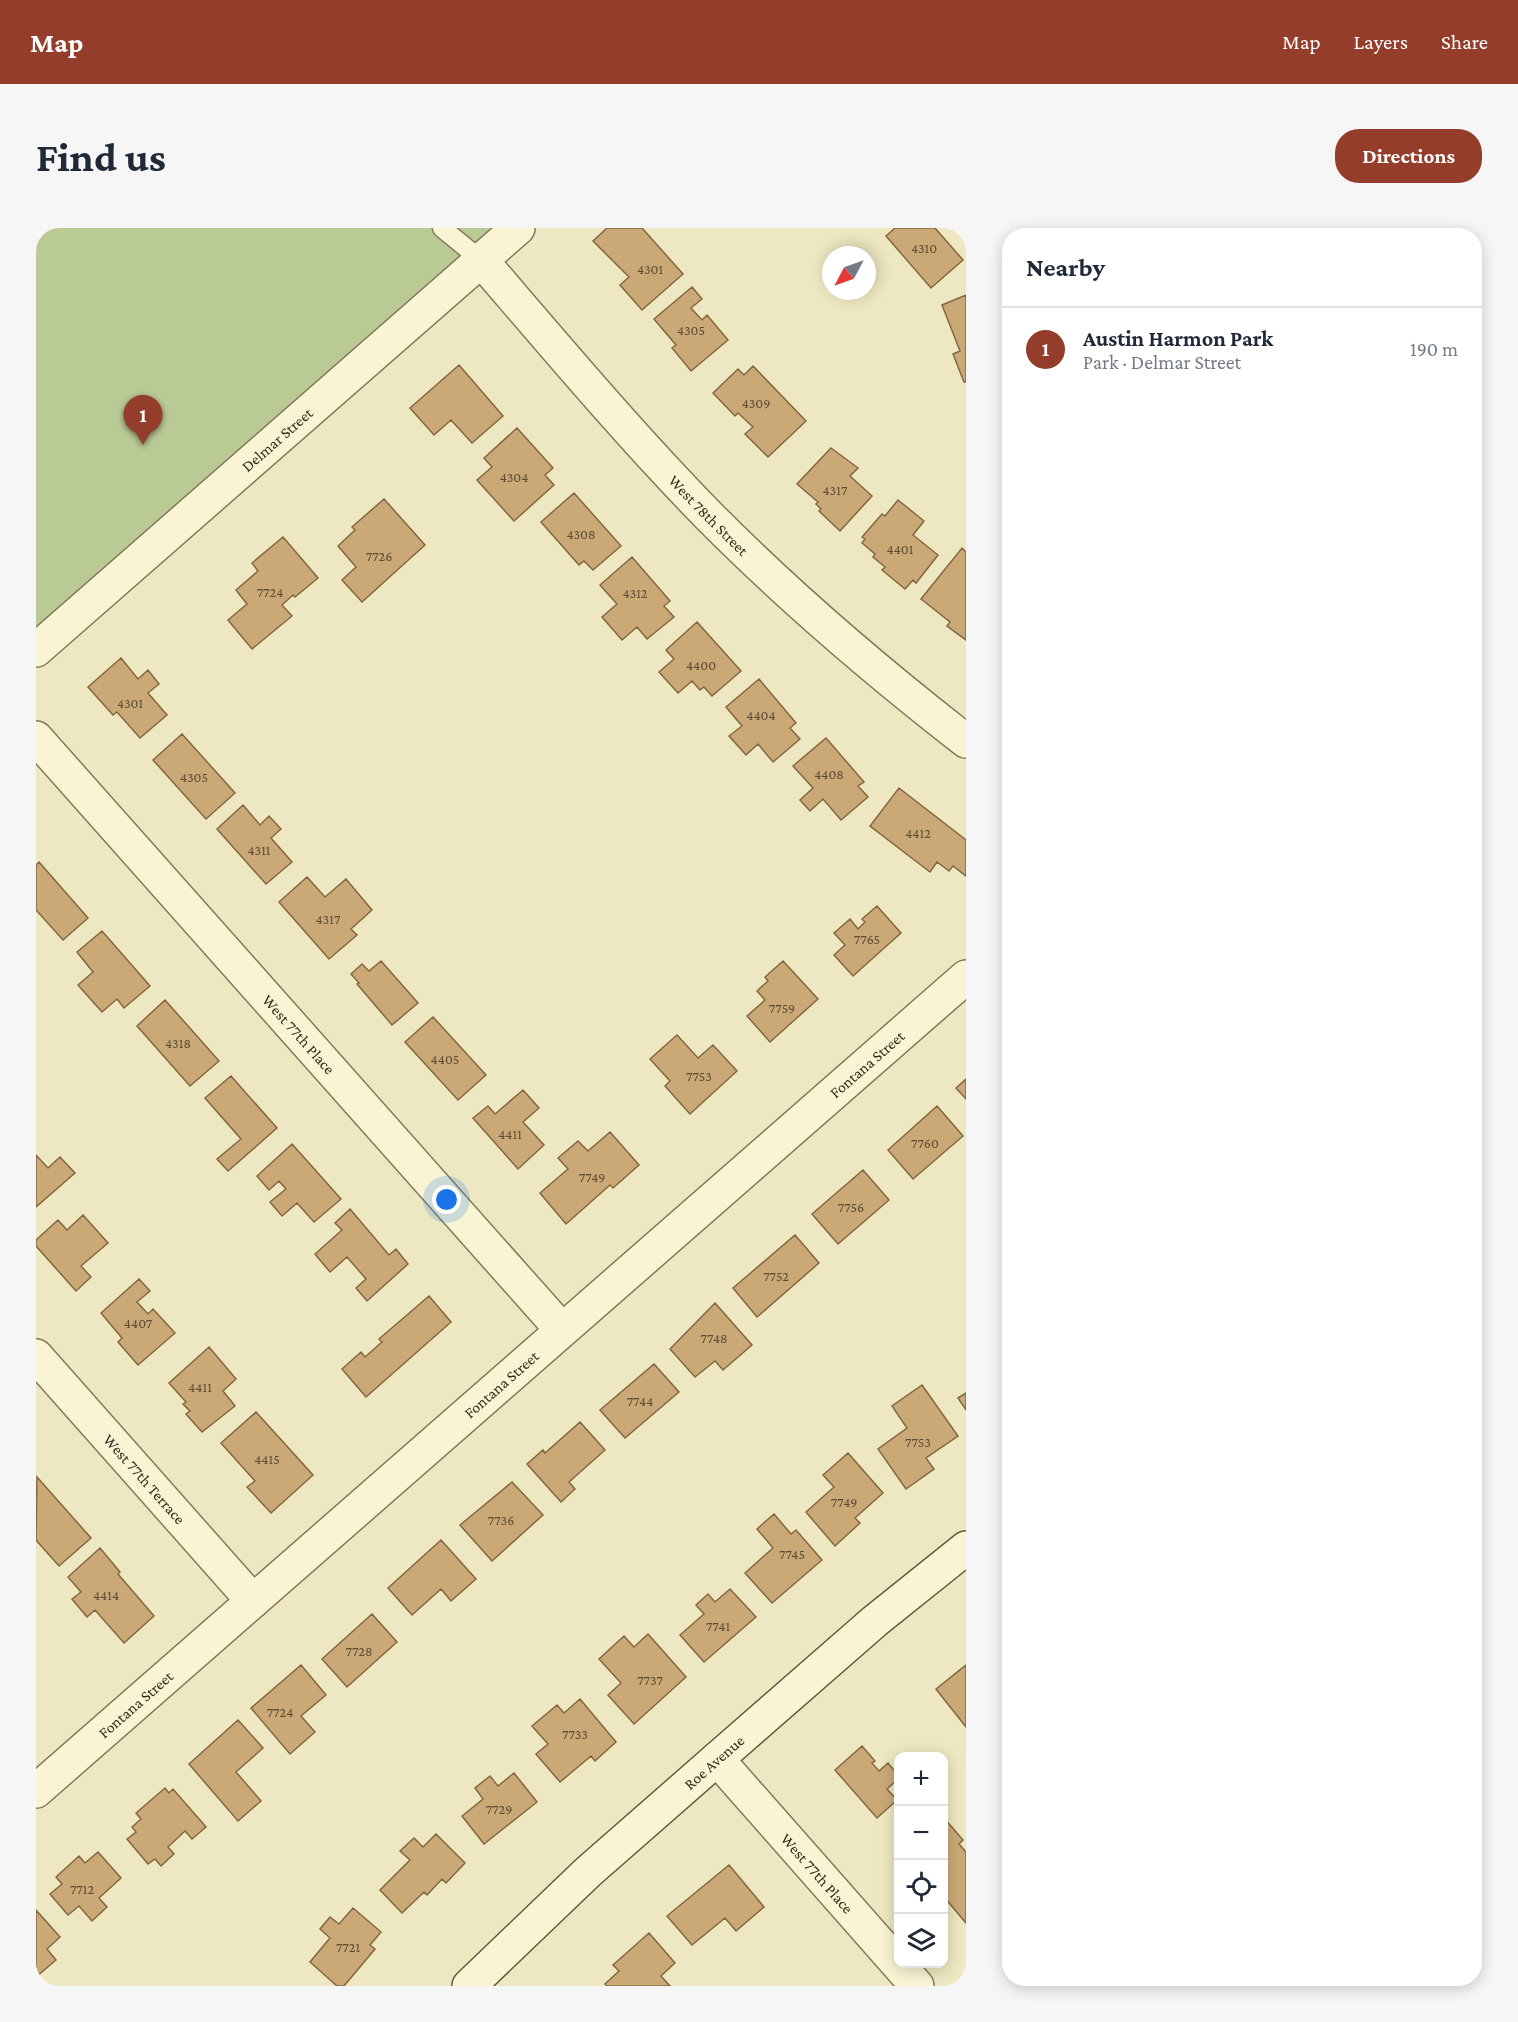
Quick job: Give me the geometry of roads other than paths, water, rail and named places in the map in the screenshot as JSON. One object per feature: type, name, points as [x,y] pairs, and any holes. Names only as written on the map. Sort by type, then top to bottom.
[{"type":"street","name":"Delmar Street","points":[[36,650],[518,228]]},
{"type":"street","name":"West 78th Street","points":[[481,261],[634,435],[707,514],[791,596],[903,693],[966,741]]},
{"type":"street","name":"West 77th Place","points":[[36,738],[562,1330]]},
{"type":"street","name":"Fontana Street","points":[[36,1791],[966,977]]},
{"type":"street","name":"West 77th Terrace","points":[[36,1356],[253,1601]]},
{"type":"street","name":"Roe Avenue","points":[[469,1986],[588,1872],[875,1621],[966,1548]]},
{"type":"street","name":"West 77th Place","points":[[717,1759],[917,1986]]},
{"type":"lane","points":[[442,228],[481,261]]},
{"type":"place","name":"Austin Harmon Park","points":[[143,445]]}]
